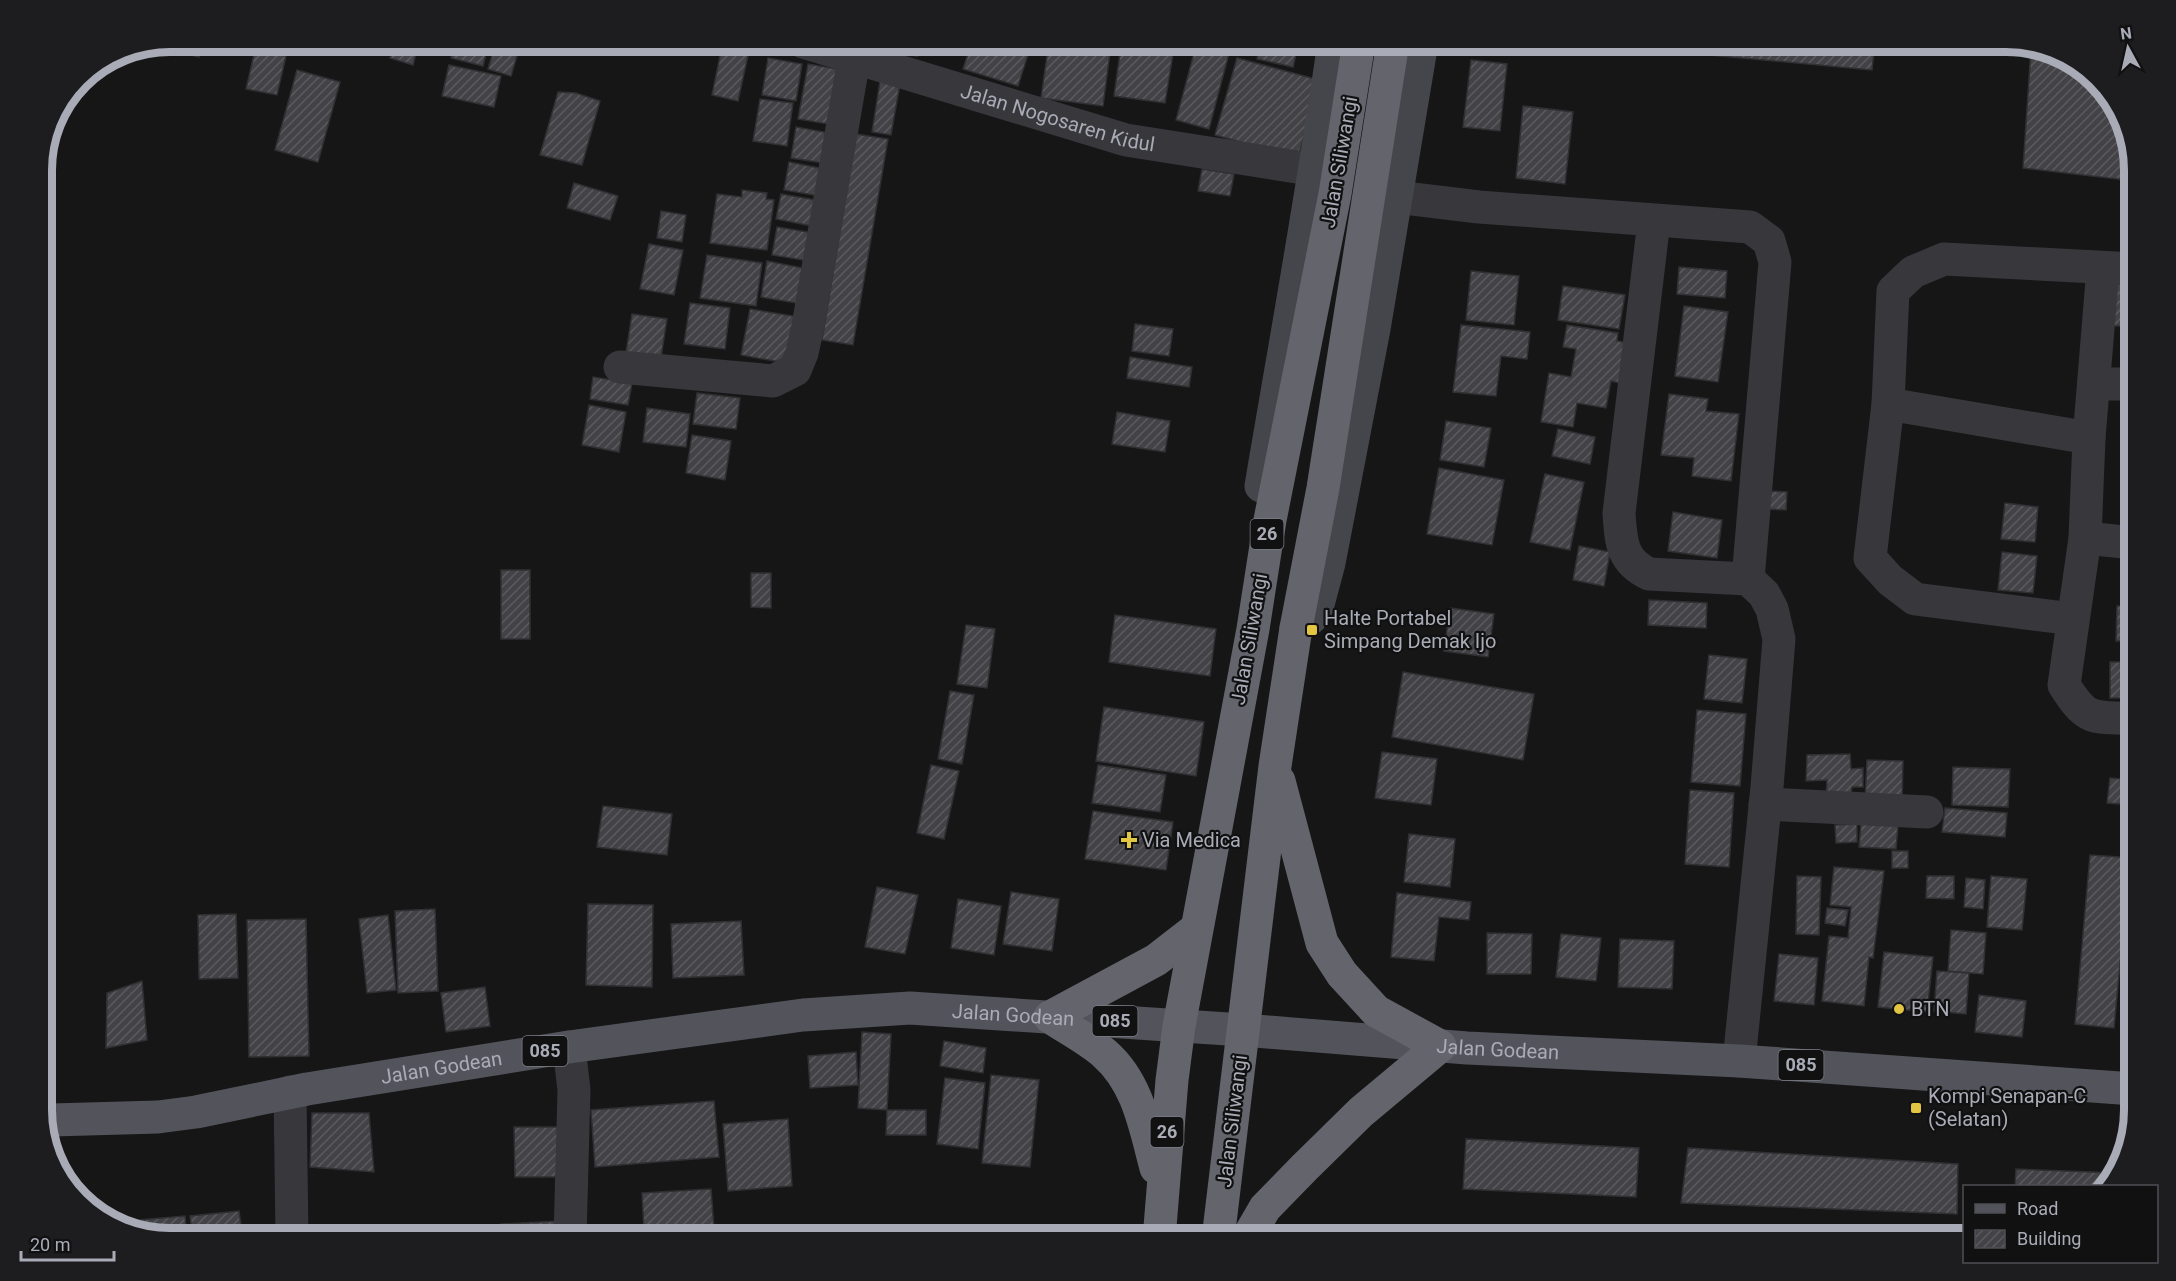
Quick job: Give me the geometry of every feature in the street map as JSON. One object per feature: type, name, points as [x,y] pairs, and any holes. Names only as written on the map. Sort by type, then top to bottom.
[{"type":"highway","name":"Jalan Siliwangi","points":[[1160,1228],[1172,1080],[1179,1026],[1253,629],[1270,520],[1335,194],[1357,52]]},
{"type":"highway","name":"Jalan Siliwangi","points":[[1219,1228],[1275,766],[1296,628],[1323,488],[1391,52]]},
{"type":"highway","points":[[1253,1228],[1265,1208],[1361,1112],[1440,1046],[1376,1011],[1342,974],[1322,943],[1275,766]]},
{"type":"highway","points":[[1162,1190],[1139,1104],[1125,1077],[1105,1054],[1050,1017],[1156,960],[1196,929]]},
{"type":"main road","name":"Jalan Godean","points":[[53,1120],[158,1117],[196,1112],[290,1092],[569,1047],[803,1015],[910,1008],[1243,1030],[1440,1046],[1739,1060],[2124,1088]]},
{"type":"street","name":"Jalan Nogosaren Kidul","points":[[833,52],[1126,140],[1316,170]]},
{"type":"street","points":[[1253,629],[1242,602],[1296,274],[1316,170],[1333,52]]},
{"type":"street","points":[[1296,628],[1311,618],[1317,608],[1329,563],[1374,329],[1420,52]]},
{"type":"street","points":[[620,367],[773,381],[785,377],[795,369],[808,326],[854,59]]},
{"type":"street","points":[[1396,197],[1479,207],[1750,227],[1769,241],[1775,262],[1748,579]]},
{"type":"street","points":[[1654,221],[1619,513],[1621,540],[1628,558],[1636,568],[1649,574],[1748,579],[1764,594],[1772,609],[1779,639],[1739,1060]]},
{"type":"street","points":[[2073,619],[1915,599],[1890,580],[1870,558],[1888,404],[1893,291],[1913,272],[1944,259],[2118,269],[2094,384],[2088,438],[2085,538],[2064,685],[2077,705],[2089,716],[2124,718]]},
{"type":"street","points":[[2094,384],[2123,384]]},
{"type":"street","points":[[1888,404],[2088,438]]},
{"type":"street","points":[[2085,538],[2123,542]]},
{"type":"street","points":[[1765,804],[1927,812]]},
{"type":"street","points":[[569,1047],[574,1090],[570,1228]]},
{"type":"street","points":[[290,1092],[292,1228]]},
{"type":"building","points":[[180,52],[200,52],[199,57]]},
{"type":"building","points":[[255,52],[286,56],[277,95],[246,89]]},
{"type":"building","points":[[392,52],[416,52],[413,65],[390,58]]},
{"type":"building","points":[[453,52],[486,52],[483,66],[451,58]]},
{"type":"building","points":[[493,52],[518,52],[511,76],[488,69]]},
{"type":"building","points":[[721,52],[749,52],[738,101],[712,95]]},
{"type":"building","points":[[896,52],[918,52],[917,56]]},
{"type":"building","points":[[969,52],[1029,52],[1018,86],[963,69]]},
{"type":"building","points":[[1048,52],[1110,52],[1103,106],[1041,98]]},
{"type":"building","points":[[1120,52],[1173,54],[1165,103],[1114,96]]},
{"type":"building","points":[[1194,52],[1229,52],[1209,129],[1176,120]]},
{"type":"building","points":[[1259,52],[1297,52],[1293,67],[1257,59]]},
{"type":"building","points":[[1676,52],[1874,52],[1872,70]]},
{"type":"building","points":[[2031,56],[2051,61],[2065,68],[2089,87],[2108,111],[2115,125],[2121,147],[2123,180],[2023,168]]},
{"type":"building","points":[[768,58],[802,64],[796,101],[762,95]]},
{"type":"building","points":[[1237,58],[1319,80],[1298,158],[1215,135]]},
{"type":"building","points":[[1471,60],[1507,64],[1500,131],[1463,127]]},
{"type":"building","points":[[808,64],[843,70],[834,125],[798,119]]},
{"type":"building","points":[[449,65],[501,76],[494,107],[442,96]]},
{"type":"building","points":[[297,70],[340,82],[318,162],[275,150]]},
{"type":"building","points":[[880,81],[900,84],[891,135],[872,132]]},
{"type":"building","points":[[558,92],[576,93],[600,101],[582,165],[540,155]]},
{"type":"building","points":[[760,99],[793,103],[787,146],[753,141]]},
{"type":"building","points":[[1523,106],[1573,112],[1565,184],[1516,178]]},
{"type":"building","points":[[796,127],[835,134],[830,164],[791,158]]},
{"type":"building","points":[[856,134],[888,139],[853,345],[822,340]]},
{"type":"building","points":[[789,162],[830,170],[825,197],[784,190]]},
{"type":"building","points":[[1202,169],[1234,174],[1230,196],[1198,191]]},
{"type":"building","points":[[574,183],[618,196],[610,220],[567,208]]},
{"type":"building","points":[[742,190],[767,193],[766,199],[774,200],[767,250],[710,243],[717,194],[742,197]]},
{"type":"building","points":[[781,194],[822,201],[817,227],[776,219]]},
{"type":"building","points":[[661,211],[686,215],[682,242],[657,238]]},
{"type":"building","points":[[777,227],[814,233],[809,261],[772,255]]},
{"type":"building","points":[[649,244],[683,250],[674,295],[640,289]]},
{"type":"building","points":[[707,255],[762,263],[756,306],[700,298]]},
{"type":"building","points":[[767,261],[808,269],[802,304],[761,297]]},
{"type":"building","points":[[1679,267],[1727,271],[1725,298],[1677,294]]},
{"type":"building","points":[[1471,271],[1519,276],[1514,325],[1466,320]]},
{"type":"building","points":[[2110,284],[2123,284],[2123,326],[2109,326]]},
{"type":"building","points":[[1563,286],[1625,295],[1619,329],[1558,320]]},
{"type":"building","points":[[690,303],[730,308],[725,349],[684,344]]},
{"type":"building","points":[[1684,306],[1728,312],[1718,382],[1675,376]]},
{"type":"building","points":[[750,309],[799,317],[791,364],[741,355]]},
{"type":"building","points":[[632,314],[667,319],[660,364],[625,359]]},
{"type":"building","points":[[1135,324],[1173,329],[1169,356],[1132,351]]},
{"type":"building","points":[[1461,325],[1530,332],[1527,359],[1501,356],[1496,396],[1453,392]]},
{"type":"building","points":[[1567,325],[1618,333],[1617,341],[1635,344],[1628,385],[1611,381],[1606,408],[1577,403],[1573,427],[1541,422],[1549,373],[1571,377],[1576,349],[1563,347]]},
{"type":"building","points":[[1130,357],[1192,367],[1189,387],[1127,378]]},
{"type":"building","points":[[593,377],[632,383],[628,405],[590,399]]},
{"type":"building","points":[[697,393],[740,398],[736,429],[693,424]]},
{"type":"building","points":[[1669,394],[1708,399],[1706,411],[1739,414],[1731,481],[1692,476],[1694,458],[1661,455]]},
{"type":"building","points":[[589,405],[626,412],[619,452],[582,445]]},
{"type":"building","points":[[647,408],[690,414],[686,447],[643,442]]},
{"type":"building","points":[[1117,412],[1170,421],[1165,452],[1112,444]]},
{"type":"building","points":[[1446,421],[1491,428],[1484,467],[1440,460]]},
{"type":"building","points":[[1558,429],[1595,437],[1590,464],[1552,456]]},
{"type":"building","points":[[692,435],[731,441],[725,480],[686,473]]},
{"type":"building","points":[[1439,468],[1504,480],[1492,545],[1427,534]]},
{"type":"building","points":[[1545,474],[1584,482],[1570,550],[1530,542]]},
{"type":"building","points":[[1770,491],[1787,492],[1786,510],[1768,509]]},
{"type":"building","points":[[2005,503],[2038,507],[2035,542],[2001,539]]},
{"type":"building","points":[[1673,512],[1722,520],[1717,558],[1668,551]]},
{"type":"building","points":[[1579,546],[1610,552],[1604,586],[1573,580]]},
{"type":"building","points":[[2002,552],[2037,556],[2033,593],[1998,590]]},
{"type":"building","points":[[501,570],[530,570],[530,639],[501,639]]},
{"type":"building","points":[[751,573],[771,573],[771,608],[751,607]]},
{"type":"building","points":[[1649,600],[1707,603],[1706,628],[1648,625]]},
{"type":"building","points":[[2117,606],[2123,606],[2124,641],[2116,641]]},
{"type":"building","points":[[1450,608],[1494,614],[1488,657],[1444,651]]},
{"type":"building","points":[[1115,615],[1216,629],[1210,676],[1109,662]]},
{"type":"building","points":[[966,625],[995,629],[987,688],[957,684]]},
{"type":"building","points":[[1709,655],[1747,659],[1742,703],[1704,699]]},
{"type":"building","points":[[2110,662],[2124,662],[2124,698],[2110,698]]},
{"type":"building","points":[[1403,672],[1534,694],[1523,760],[1392,737]]},
{"type":"building","points":[[950,691],[974,695],[962,764],[938,759]]},
{"type":"building","points":[[1104,707],[1204,722],[1196,776],[1096,761]]},
{"type":"building","points":[[1697,710],[1746,714],[1740,786],[1691,782]]},
{"type":"building","points":[[1382,752],[1437,759],[1431,805],[1375,798]]},
{"type":"building","points":[[1850,754],[1851,769],[1863,768],[1863,787],[1852,787],[1850,800],[1826,799],[1827,780],[1806,781],[1807,755]]},
{"type":"building","points":[[1867,760],[1903,761],[1902,804],[1865,802]]},
{"type":"building","points":[[931,765],[959,771],[944,839],[917,833]]},
{"type":"building","points":[[1098,765],[1166,775],[1160,812],[1092,803]]},
{"type":"building","points":[[1953,767],[2010,769],[2008,807],[1952,805]]},
{"type":"building","points":[[2110,778],[2124,779],[2124,804],[2107,803]]},
{"type":"building","points":[[1690,790],[1734,793],[1729,867],[1685,864]]},
{"type":"building","points":[[603,806],[672,814],[667,855],[597,847]]},
{"type":"building","points":[[1945,808],[2007,813],[2005,837],[1942,832]]},
{"type":"building","name":"Via Medica","points":[[1093,811],[1173,822],[1166,870],[1085,859]]},
{"type":"building","points":[[1857,824],[1857,842],[1836,843],[1835,825]]},
{"type":"building","points":[[1861,824],[1898,826],[1896,849],[1859,847]]},
{"type":"building","points":[[1409,834],[1455,839],[1450,887],[1404,882]]},
{"type":"building","points":[[1892,851],[1908,851],[1908,868],[1892,868]]},
{"type":"building","points":[[2090,855],[2124,857],[2124,924],[2114,1028],[2075,1024]]},
{"type":"building","points":[[1834,867],[1884,871],[1873,958],[1869,957],[1864,1006],[1822,1001],[1829,936],[1848,938],[1851,907],[1830,905]]},
{"type":"building","points":[[1797,876],[1821,877],[1819,935],[1796,934]]},
{"type":"building","points":[[1927,876],[1954,876],[1954,899],[1926,898]]},
{"type":"building","points":[[1991,876],[2027,879],[2022,930],[1987,927]]},
{"type":"building","points":[[1966,878],[1985,880],[1983,909],[1964,907]]},
{"type":"building","points":[[877,887],[918,895],[905,954],[865,947]]},
{"type":"building","points":[[1011,892],[1059,899],[1052,951],[1003,944]]},
{"type":"building","points":[[1397,893],[1471,902],[1469,920],[1439,917],[1434,961],[1391,957]]},
{"type":"building","points":[[958,899],[1001,906],[994,955],[951,948]]},
{"type":"building","points":[[588,904],[653,905],[652,987],[586,985]]},
{"type":"building","points":[[1827,908],[1848,910],[1845,926],[1825,923]]},
{"type":"building","points":[[435,909],[438,991],[398,993],[395,911]]},
{"type":"building","points":[[236,914],[238,978],[199,979],[198,915]]},
{"type":"building","points":[[388,915],[396,990],[367,993],[359,919]]},
{"type":"building","points":[[306,919],[309,1056],[249,1057],[247,920]]},
{"type":"building","points":[[741,921],[744,975],[673,978],[671,924]]},
{"type":"building","points":[[1951,930],[1986,933],[1983,974],[1948,971]]},
{"type":"building","points":[[1487,933],[1532,934],[1531,974],[1487,974]]},
{"type":"building","points":[[1561,934],[1601,938],[1596,981],[1556,977]]},
{"type":"building","points":[[1620,939],[1674,941],[1672,989],[1618,987]]},
{"type":"building","points":[[1884,952],[1933,957],[1927,1012],[1878,1007]]},
{"type":"building","points":[[1779,954],[1818,958],[1814,1005],[1774,1001]]},
{"type":"building","points":[[1937,971],[1969,973],[1966,1014],[1934,1011]]},
{"type":"building","points":[[142,981],[147,1040],[106,1048],[107,993]]},
{"type":"building","points":[[485,987],[490,1026],[446,1032],[441,993]]},
{"type":"building","points":[[1979,995],[2026,1001],[2022,1037],[1975,1032]]},
{"type":"building","points":[[862,1032],[891,1034],[887,1110],[858,1108]]},
{"type":"building","points":[[944,1041],[986,1048],[983,1073],[940,1066]]},
{"type":"building","points":[[856,1052],[858,1085],[810,1088],[808,1056]]},
{"type":"building","points":[[991,1075],[1039,1080],[1030,1167],[982,1163]]},
{"type":"building","points":[[945,1078],[985,1083],[978,1149],[937,1144]]},
{"type":"building","points":[[714,1101],[719,1157],[595,1167],[591,1110]]},
{"type":"building","points":[[887,1110],[926,1110],[926,1135],[886,1135]]},
{"type":"building","points":[[312,1113],[369,1113],[374,1172],[310,1167]]},
{"type":"building","points":[[788,1119],[792,1186],[728,1191],[723,1124]]},
{"type":"building","points":[[514,1127],[569,1127],[570,1177],[515,1177]]},
{"type":"building","points":[[1466,1139],[1639,1148],[1636,1197],[1463,1189]]},
{"type":"building","points":[[1688,1148],[1958,1164],[1957,1214],[1681,1203]]},
{"type":"building","points":[[2016,1169],[2106,1173],[2096,1185],[2015,1185]]},
{"type":"building","points":[[711,1189],[714,1228],[644,1228],[642,1193]]},
{"type":"building","points":[[239,1211],[241,1228],[192,1228],[190,1216]]},
{"type":"building","points":[[185,1216],[186,1228],[155,1227],[139,1224],[139,1220]]},
{"type":"building","points":[[560,1221],[560,1228],[501,1228],[501,1224]]},
{"type":"place","name":"Halte Portabel Simpang Demak Ijo","points":[[1312,630]]},
{"type":"place","name":"Via Medica","points":[[1129,840]]},
{"type":"place","name":"BTN","points":[[1899,1009]]},
{"type":"place","name":"Kompi Senapan-C (Selatan)","points":[[1916,1108]]}]
